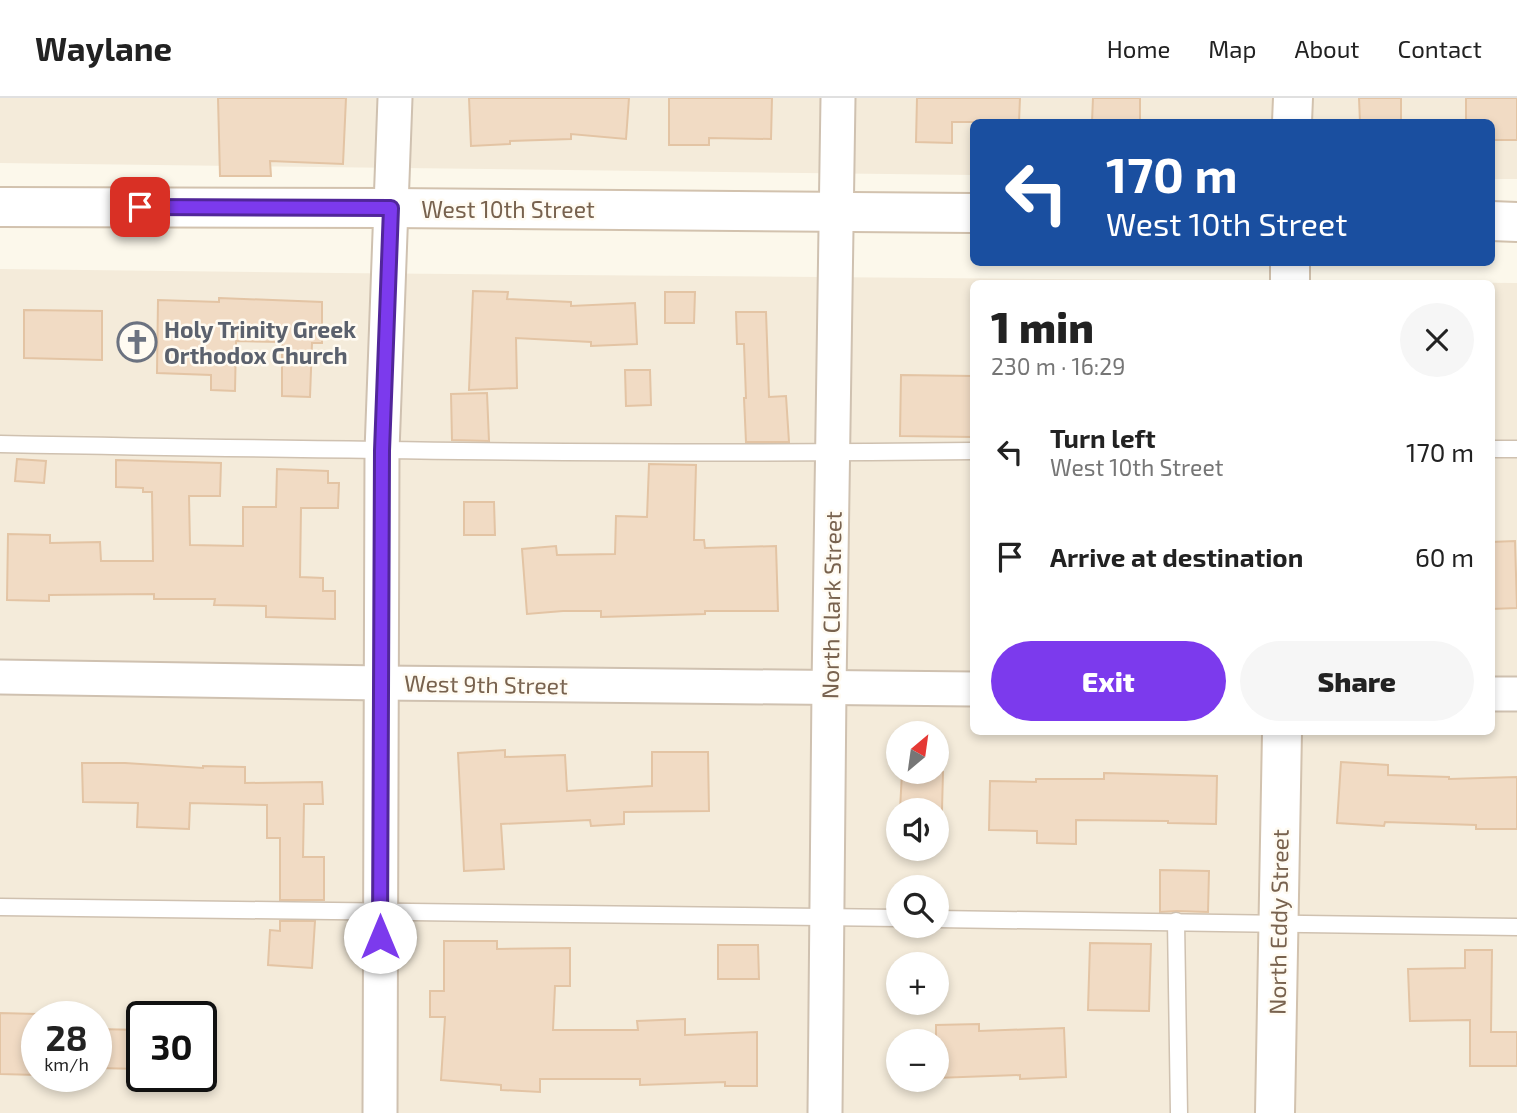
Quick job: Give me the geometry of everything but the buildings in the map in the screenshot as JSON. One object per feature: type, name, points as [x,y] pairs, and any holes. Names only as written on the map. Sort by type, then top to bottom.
[{"type":"street","points":[[380,1113],[382,451],[395,98]]},
{"type":"street","name":"North Clark Street","points":[[825,1113],[838,98]]},
{"type":"street","points":[[1292,119],[1293,98]]},
{"type":"street","name":"West 10th Street","points":[[0,207],[970,213]]},
{"type":"street","points":[[1495,221],[1517,222]]},
{"type":"street","name":"West 9th Street","points":[[0,677],[970,689]]},
{"type":"street","points":[[1495,694],[1517,694]]},
{"type":"street","name":"North Eddy Street","points":[[1275,1113],[1282,735]]},
{"type":"lane","points":[[0,444],[382,451],[970,451]]},
{"type":"lane","points":[[1495,449],[1517,449]]},
{"type":"lane","points":[[0,907],[886,918]]},
{"type":"lane","points":[[949,919],[1517,927]]},
{"type":"lane","points":[[1177,921],[1179,1113]]},
{"type":"shaded area","points":[[0,98],[1517,98],[1517,179],[1495,179],[1495,119],[970,119],[970,175],[0,163]]},
{"type":"shaded area","points":[[0,269],[1163,280],[970,280],[970,735],[1495,735],[1495,283],[1517,283],[1517,1113],[0,1113]]},
{"type":"place","name":"Holy Trinity Greek Orthodox Church","points":[[137,342]]},
{"type":"route","points":[[140,207],[391,208],[382,451],[380,937]]}]
